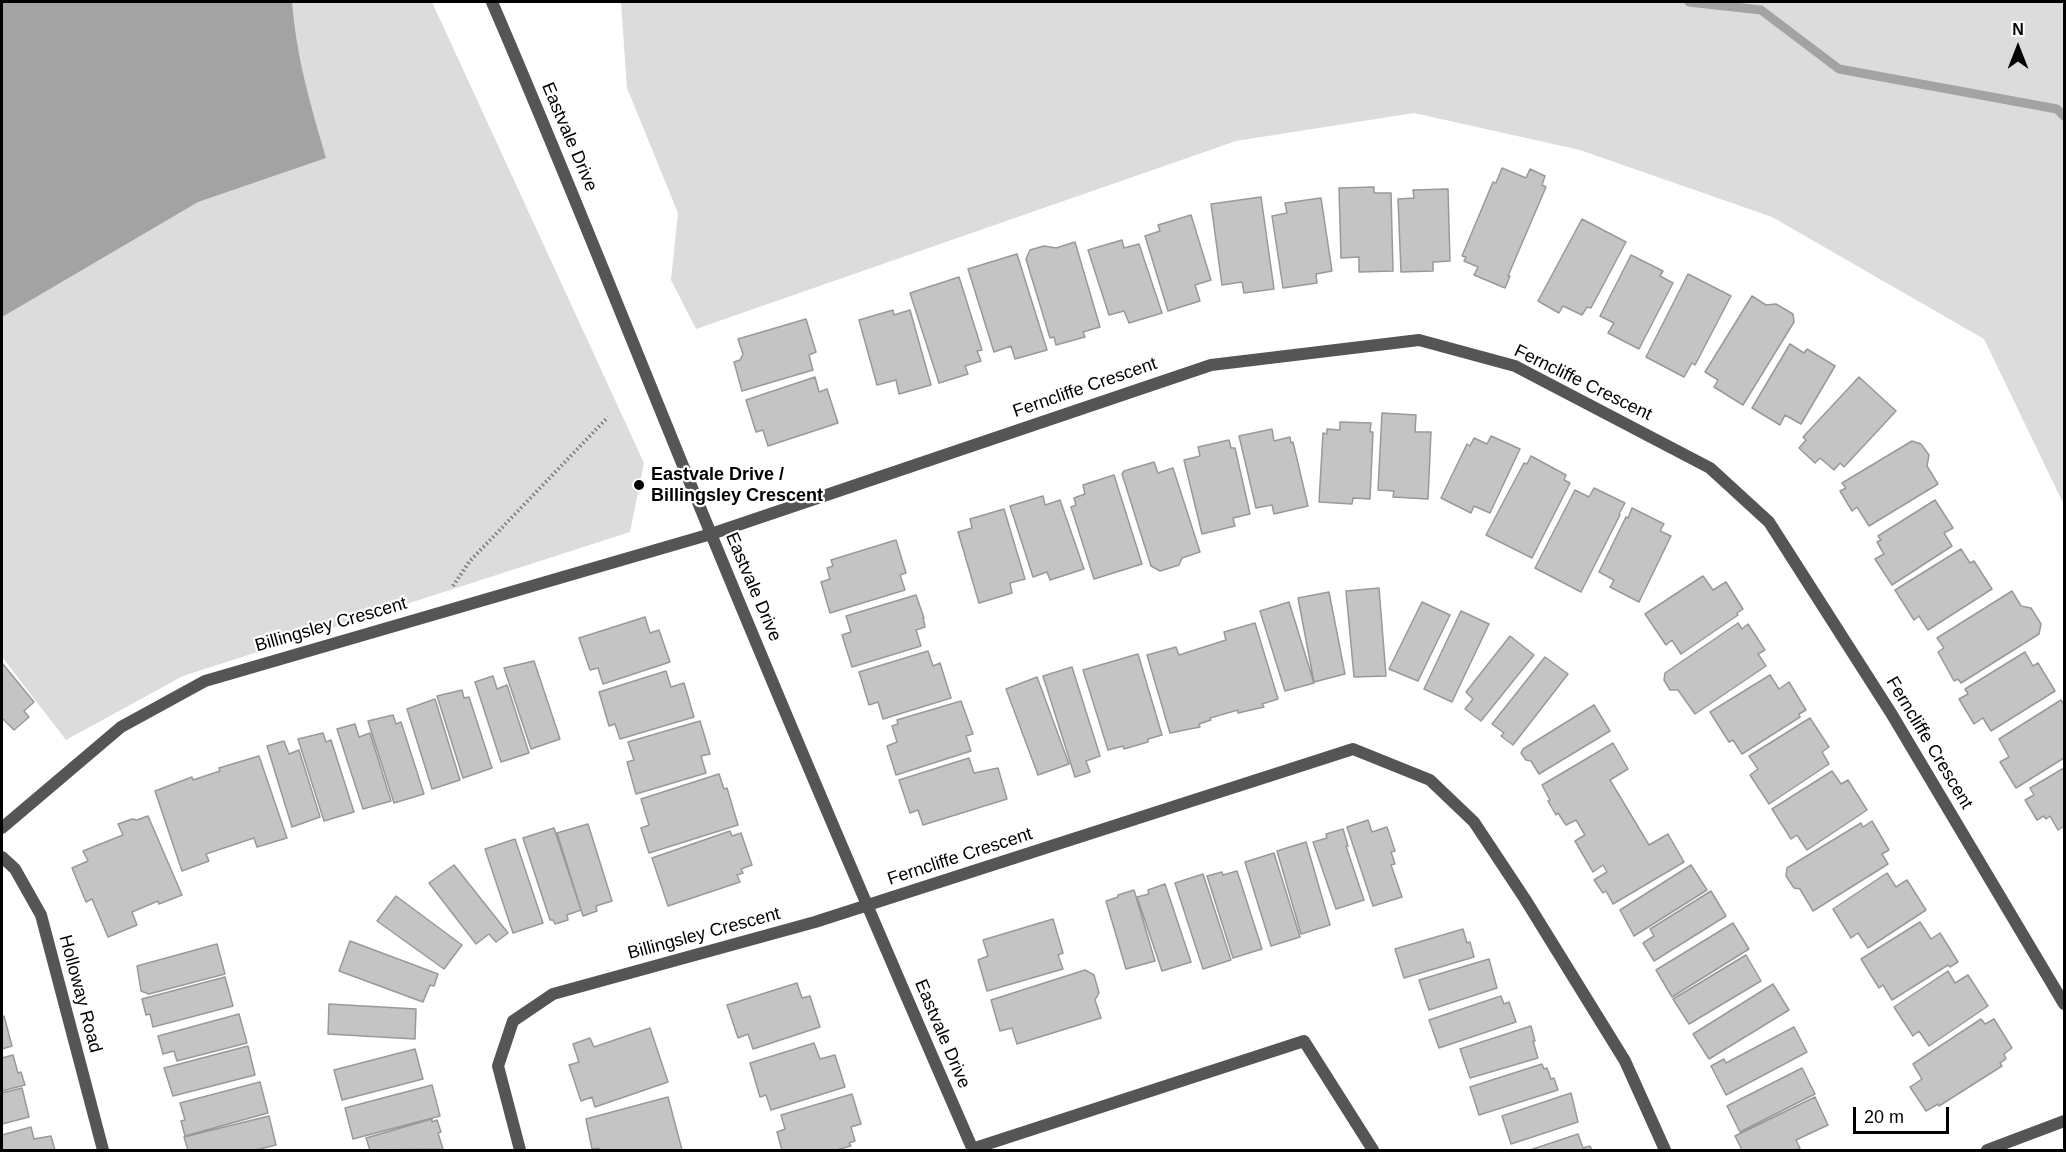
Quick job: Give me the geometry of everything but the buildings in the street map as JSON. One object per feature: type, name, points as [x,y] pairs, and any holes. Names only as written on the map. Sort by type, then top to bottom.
[{"type":"street","name":"Eastvale Drive","points":[[492,2],[548,131],[711,534],[972,1150]]},
{"type":"street","name":"Ferncliffe Crescent","points":[[711,534],[1211,365],[1419,339],[1515,366],[1710,468],[1770,522],[1891,713],[2064,1004]]},
{"type":"street","name":"Billingsley Crescent","points":[[2,828],[122,727],[204,681],[711,534]]},
{"type":"street","name":"Ferncliffe Crescent","points":[[867,906],[1353,749],[1430,780],[1474,822],[1625,1062],[1665,1150]]},
{"type":"street","name":"Holloway Road","points":[[2,857],[15,869],[41,915],[103,1150]]},
{"type":"street","name":"Billingsley Crescent","points":[[520,1150],[498,1066],[513,1021],[553,994],[867,906]]},
{"type":"street","points":[[972,1150],[1304,1041],[1373,1150]]},
{"type":"street","points":[[1987,1150],[2064,1121]]},
{"type":"path","points":[[433,614],[469,562],[608,417]]},
{"type":"shaded area","points":[[2,2],[432,2],[644,463],[630,532],[183,676],[66,740],[2,657]]},
{"type":"shaded area","points":[[2,2],[292,2],[301,62],[326,158],[198,202],[2,317]]},
{"type":"shaded area","points":[[621,2],[2064,2],[2064,505],[1984,339],[1772,217],[1580,150],[1414,113],[1236,141],[696,329],[671,280],[678,213],[627,88]]},
{"type":"waterway","points":[[1689,2],[1761,10],[1839,69],[2057,109],[2064,116]]},
{"type":"place","name":"Eastvale Drive / Billingsley Crescent","points":[[639,485]]}]
